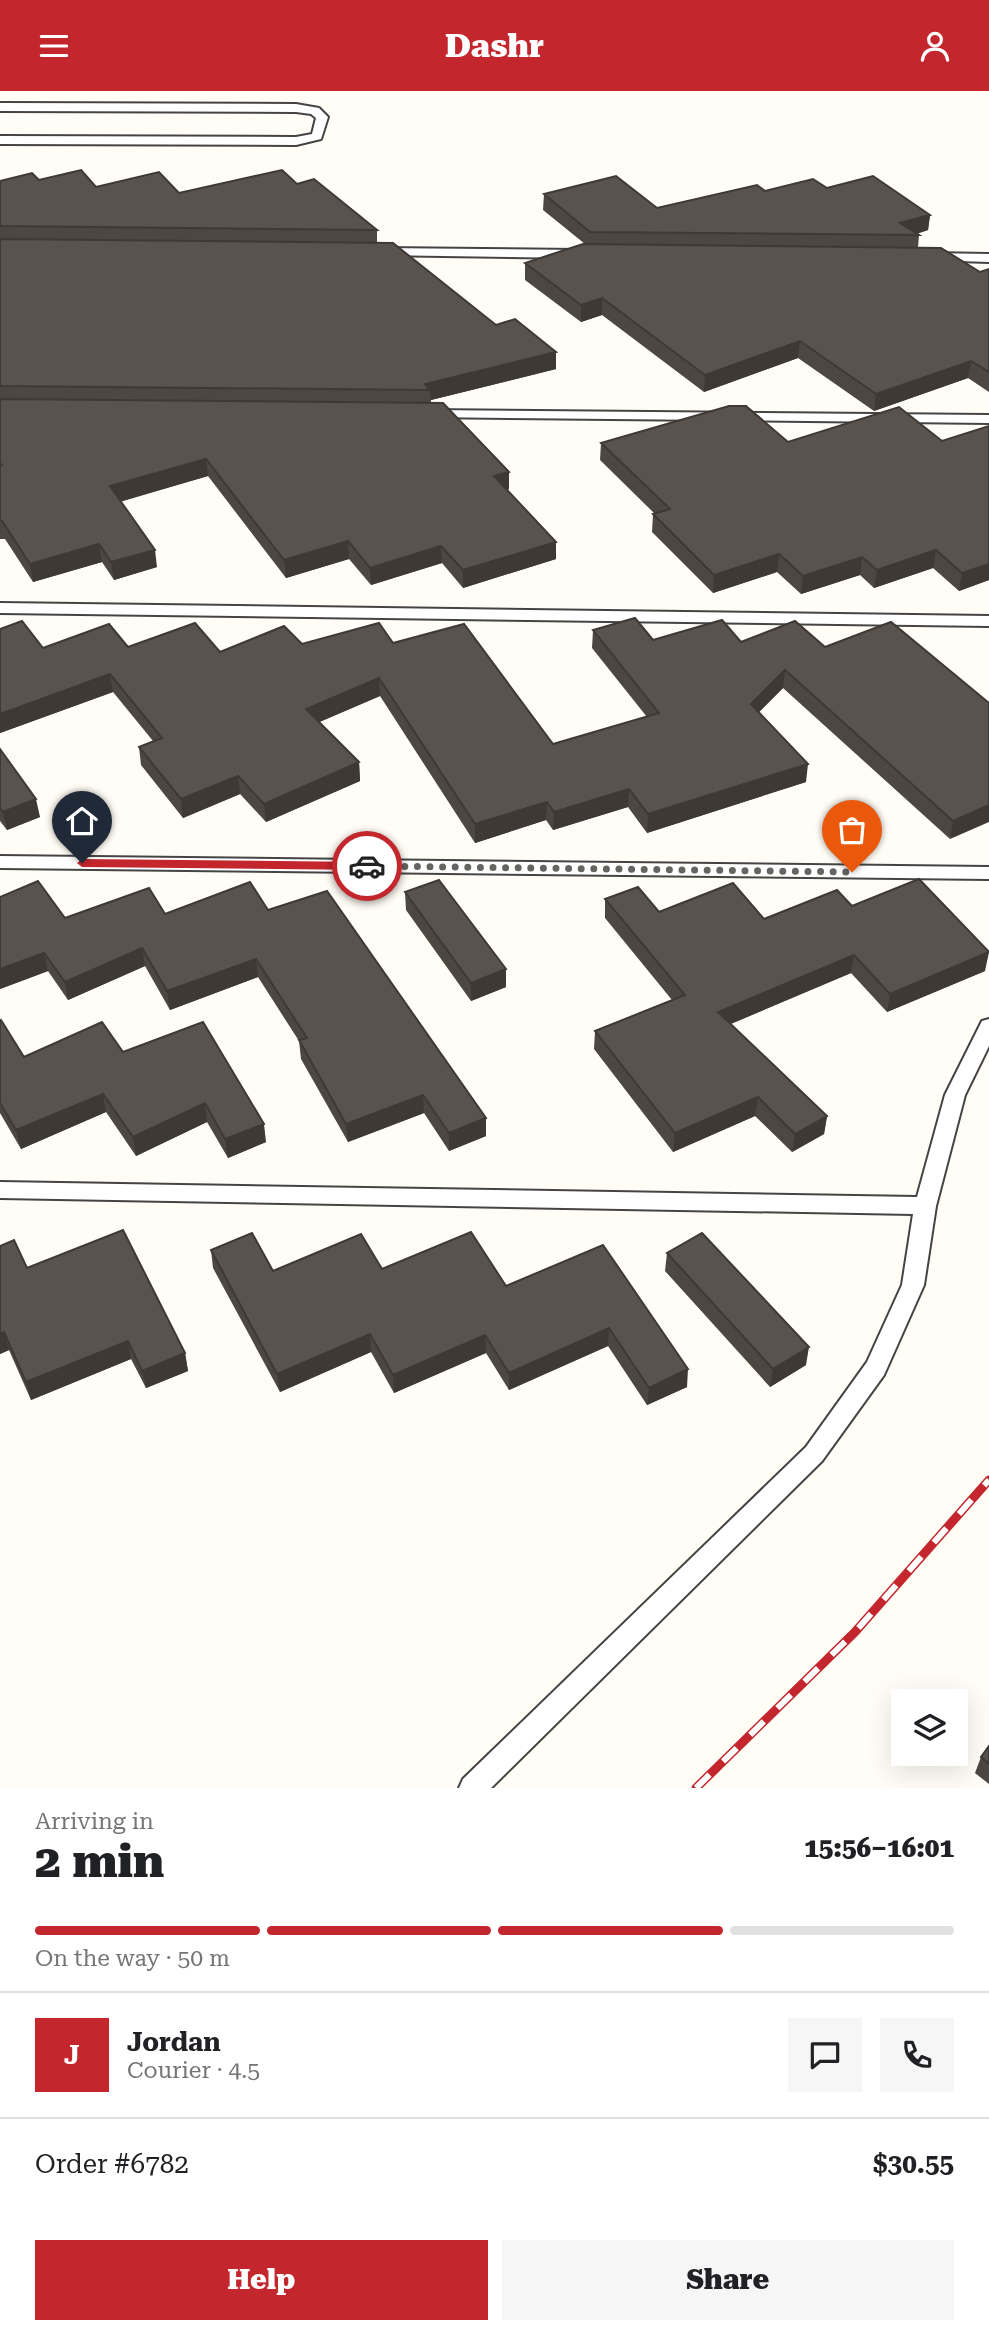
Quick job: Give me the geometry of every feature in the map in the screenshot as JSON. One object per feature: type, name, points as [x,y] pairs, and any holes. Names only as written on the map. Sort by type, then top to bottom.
[{"type":"lane","points":[[0,107],[296,108],[315,111],[321,117],[317,135],[296,141],[0,140]]},
{"type":"lane","points":[[362,252],[599,254]]},
{"type":"lane","points":[[919,257],[989,258]]},
{"type":"lane","points":[[418,413],[989,419]]},
{"type":"lane","points":[[0,608],[989,621]]},
{"type":"lane","points":[[0,862],[989,873]]},
{"type":"lane","points":[[472,1788],[814,1454],[876,1368],[913,1286],[925,1206],[955,1095],[989,1027]]},
{"type":"lane","points":[[0,1190],[925,1206]]},
{"type":"building","points":[[81,170],[96,187],[159,172],[179,193],[282,170],[297,184],[314,179],[377,230],[0,226],[0,181],[32,173],[39,180]]},
{"type":"building","points":[[616,176],[657,208],[757,185],[765,191],[813,179],[827,188],[873,176],[930,215],[900,223],[919,235],[590,232],[544,194]]},
{"type":"building","points":[[0,239],[393,243],[496,325],[515,319],[556,352],[425,384],[430,390],[0,386]]},
{"type":"building","points":[[583,244],[941,248],[980,272],[989,269],[989,372],[971,361],[876,394],[800,341],[705,375],[602,298],[581,305],[525,263]]},
{"type":"building","points":[[0,399],[443,403],[509,472],[494,476],[556,542],[463,570],[441,546],[370,568],[348,541],[284,560],[206,459],[110,486],[155,550],[111,562],[99,544],[30,564],[0,521]]},
{"type":"building","points":[[729,406],[746,406],[788,442],[899,407],[942,441],[989,426],[989,564],[962,573],[936,550],[877,570],[862,557],[803,576],[779,554],[714,575],[653,514],[670,509],[601,443]]},
{"type":"building","points":[[635,618],[653,640],[722,620],[741,642],[795,621],[825,647],[891,622],[989,703],[989,805],[953,821],[785,670],[751,704],[808,764],[648,814],[629,789],[554,812],[547,802],[475,824],[379,678],[306,709],[359,762],[264,804],[238,776],[181,799],[139,747],[162,738],[110,674],[0,714],[0,629],[22,621],[43,648],[109,624],[128,647],[195,623],[220,652],[284,626],[302,644],[379,623],[393,643],[464,624],[553,744],[659,713],[593,630]]},
{"type":"building","points":[[0,749],[36,799],[3,812],[0,808]]},
{"type":"building","points":[[919,879],[989,952],[890,994],[854,955],[718,1012],[827,1116],[795,1134],[758,1097],[675,1133],[595,1031],[685,995],[605,899],[638,887],[659,912],[733,883],[764,919],[837,890],[852,906]]},
{"type":"building","points":[[439,880],[506,969],[471,983],[405,892]]},
{"type":"building","points":[[38,881],[65,918],[149,888],[165,914],[250,882],[268,910],[327,891],[486,1118],[449,1133],[423,1095],[346,1124],[299,1040],[307,1038],[256,959],[167,991],[142,948],[65,982],[44,953],[0,969],[0,897]]},
{"type":"building","points":[[1,1020],[24,1057],[102,1022],[123,1052],[203,1022],[264,1124],[225,1139],[205,1103],[133,1137],[103,1094],[16,1130],[0,1103]]},
{"type":"building","points":[[123,1230],[185,1353],[142,1371],[128,1341],[26,1382],[4,1332],[0,1334],[0,1246],[14,1240],[27,1268]]},
{"type":"building","points":[[471,1232],[506,1286],[603,1245],[688,1369],[649,1388],[609,1328],[509,1373],[485,1335],[393,1375],[370,1334],[277,1374],[211,1250],[252,1233],[273,1271],[361,1234],[382,1269]]},
{"type":"building","points":[[702,1233],[809,1347],[773,1369],[667,1253]]},
{"type":"building","points":[[989,1746],[989,1764],[981,1757]]},
{"type":"railway","points":[[696,1788],[855,1632],[989,1480]]},
{"type":"way so far","points":[[367,866],[852,872]]},
{"type":"route","points":[[82,863],[367,866]]}]
